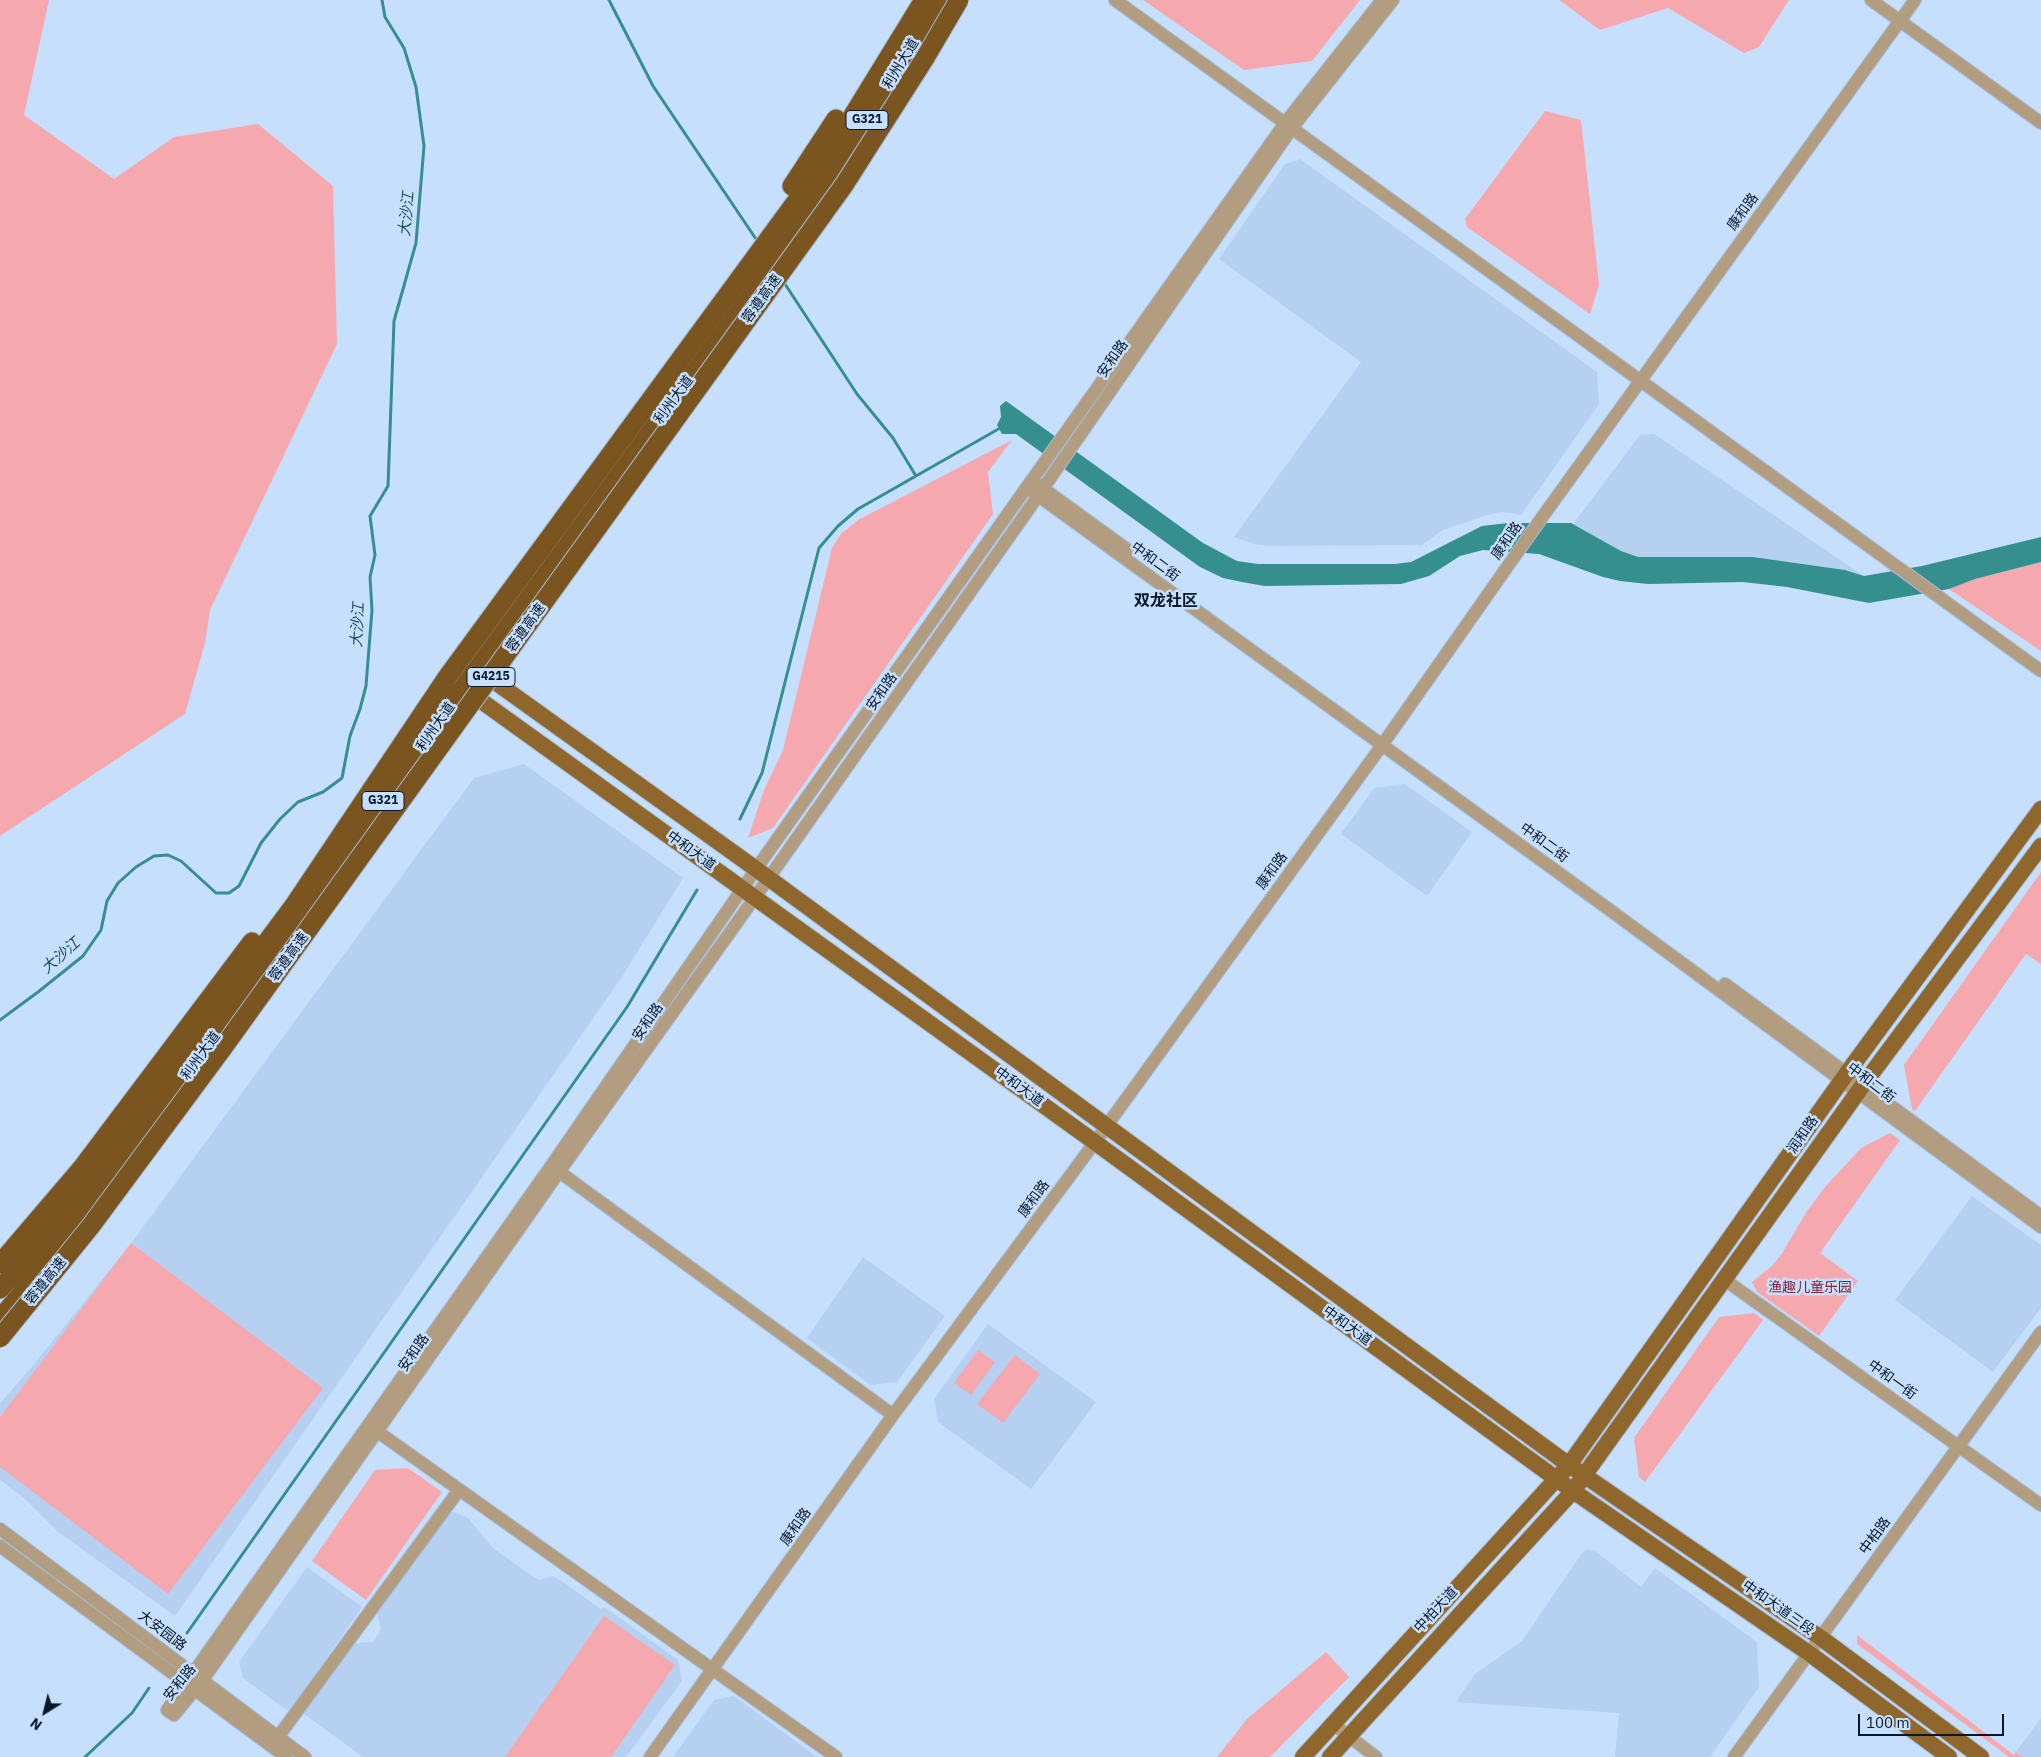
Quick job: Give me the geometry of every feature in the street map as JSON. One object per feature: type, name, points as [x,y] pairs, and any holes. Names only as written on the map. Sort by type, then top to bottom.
[{"type":"highway","name":"G4215","points":[[0,1264],[82,1168],[298,880],[460,643],[801,173],[912,0]]},
{"type":"highway","name":"利州大道","points":[[0,1319],[56,1253],[97,1199],[279,950],[754,276],[783,233],[924,0]]},
{"type":"highway","name":"利州大道","points":[[783,233],[832,178],[940,0]]},
{"type":"highway","name":"蓉遵高速","points":[[0,1338],[90,1227],[222,1049],[838,193],[925,58],[958,0]]},
{"type":"highway","name":"利州大道","points":[[0,1289],[49,1234],[169,1077],[293,908],[448,676],[754,276]]},
{"type":"main road","name":"中和大道","points":[[477,669],[762,874],[1570,1465]]},
{"type":"main road","name":"中和大道","points":[[463,688],[1095,1142],[1572,1491]]},
{"type":"main road","name":"润和路","points":[[1570,1465],[1844,1077],[2041,809]]},
{"type":"main road","name":"润和路","points":[[1584,1474],[1725,1280],[1860,1088],[2041,846]]},
{"type":"main road","name":"中和大道三段","points":[[1570,1465],[1821,1638],[1981,1757]]},
{"type":"main road","name":"中柏大道","points":[[1303,1757],[1570,1465]]},
{"type":"main road","name":"中柏大道","points":[[1330,1757],[1572,1491],[1584,1474]]},
{"type":"main road","name":"中和大道三段","points":[[1572,1491],[1810,1654],[1950,1757]]},
{"type":"street","points":[[1115,0],[2041,671]]},
{"type":"street","name":"安和路","points":[[762,874],[1029,484],[1055,458],[1288,126],[1382,0]]},
{"type":"street","name":"安和路","points":[[1288,126],[1393,0]]},
{"type":"street","points":[[1871,0],[2041,123]]},
{"type":"street","name":"康和路","points":[[650,1757],[894,1416],[1106,1127],[1384,742],[1640,380],[1915,0]]},
{"type":"street","name":"安和路","points":[[195,1682],[749,892],[1041,492],[1055,458]]},
{"type":"street","name":"中和二街","points":[[1029,484],[1844,1077],[2041,1216]]},
{"type":"street","name":"中和二街","points":[[1860,1088],[2041,1227]]},
{"type":"street","points":[[555,1169],[894,1416]]},
{"type":"street","name":"中和一街","points":[[1725,1280],[2041,1505]]},
{"type":"street","name":"中柏路","points":[[1734,1757],[2041,1332]]},
{"type":"street","points":[[373,1429],[836,1757]]},
{"type":"street","points":[[278,1737],[459,1490]]},
{"type":"street","name":"大安园路","points":[[0,1529],[195,1682],[305,1757]]},
{"type":"street","points":[[0,1546],[195,1682],[286,1757]]},
{"type":"street","points":[[1333,1724],[1376,1757]]},
{"type":"shaded area","points":[[1300,159],[1597,372],[1599,404],[1521,515],[1503,512],[1487,515],[1443,530],[1422,545],[1267,546],[1234,537],[1361,362],[1219,259],[1285,164]]},
{"type":"shaded area","points":[[1006,401],[1203,543],[1237,561],[1258,564],[1395,564],[1411,562],[1482,526],[1508,523],[1571,523],[1621,551],[1638,557],[1753,557],[1845,570],[1864,576],[1922,566],[2041,537],[2041,562],[1975,579],[1949,589],[1869,603],[1787,587],[1743,582],[1648,584],[1620,581],[1603,577],[1539,554],[1483,550],[1460,556],[1429,576],[1401,584],[1265,586],[1223,578],[1200,567],[1016,434],[1002,434],[997,425],[1001,417],[1000,406]]},
{"type":"shaded area","points":[[1654,434],[1864,576],[1845,570],[1753,557],[1638,557],[1621,551],[1573,524],[1640,435]]},
{"type":"shaded area","points":[[524,764],[683,878],[622,977],[175,1616],[57,1531],[24,1498],[0,1480],[0,1403],[31,1368],[132,1242],[474,778]]},
{"type":"shaded area","points":[[1405,784],[1472,832],[1427,896],[1341,834],[1374,788]]},
{"type":"shaded area","points":[[1972,1196],[2041,1245],[2041,1308],[1993,1372],[1895,1300]]},
{"type":"shaded area","points":[[863,1257],[945,1316],[897,1382],[870,1385],[807,1338]]},
{"type":"shaded area","points":[[988,1324],[1096,1402],[1031,1489],[938,1422],[934,1399]]},
{"type":"shaded area","points":[[453,1512],[468,1518],[493,1548],[535,1578],[540,1580],[552,1576],[560,1580],[601,1609],[605,1607],[678,1660],[682,1681],[626,1757],[363,1757],[300,1711],[349,1648],[355,1643],[373,1642],[381,1630],[377,1611],[447,1513]]},
{"type":"shaded area","points":[[1587,1550],[1595,1551],[1641,1587],[1655,1568],[1757,1642],[1759,1687],[1710,1757],[1615,1757],[1619,1713],[1456,1702],[1475,1674],[1522,1641],[1582,1553]]},
{"type":"shaded area","points":[[307,1567],[362,1607],[289,1712],[243,1678],[239,1662]]},
{"type":"shaded area","points":[[734,1696],[817,1757],[673,1757],[714,1700]]},
{"type":"shaded area","points":[[2041,1718],[2041,1757],[2023,1757],[2016,1752]]},
{"type":"green space","points":[[0,0],[49,0],[24,115],[114,179],[174,137],[258,124],[333,186],[337,344],[210,610],[205,643],[185,714],[0,836]]},
{"type":"green space","points":[[1143,0],[1360,0],[1312,61],[1244,70]]},
{"type":"green space","points":[[1559,0],[1789,0],[1759,47],[1744,53],[1668,8],[1600,30]]},
{"type":"green space","points":[[1545,111],[1581,120],[1599,285],[1590,314],[1467,227],[1465,219]]},
{"type":"green space","points":[[1012,440],[988,472],[993,514],[773,828],[748,838],[764,790],[783,750],[832,548],[841,534],[858,520]]},
{"type":"green space","points":[[2041,562],[2041,651],[1949,589],[1975,579]]},
{"type":"green space","points":[[2041,872],[2041,964],[2026,954],[1915,1111],[1912,1109],[1904,1065]]},
{"type":"green space","name":"渔趣儿童乐园","points":[[1890,1133],[1900,1140],[1820,1253],[1858,1281],[1819,1336],[1757,1292],[1752,1282],[1773,1265],[1783,1252],[1807,1211],[1825,1187],[1861,1148]]},
{"type":"green space","points":[[131,1243],[323,1388],[168,1594],[0,1467],[0,1417]]},
{"type":"green space","points":[[1754,1313],[1763,1320],[1645,1482],[1639,1477],[1634,1438],[1719,1317]]},
{"type":"green space","points":[[978,1350],[995,1362],[971,1395],[954,1383]]},
{"type":"green space","points":[[1015,1355],[1040,1374],[1003,1423],[977,1404]]},
{"type":"green space","points":[[408,1468],[442,1492],[366,1600],[312,1561],[375,1470]]},
{"type":"green space","points":[[604,1616],[675,1665],[611,1757],[505,1757]]},
{"type":"green space","points":[[1857,1635],[2014,1755],[2016,1752],[2023,1757],[2009,1757],[1857,1644]]},
{"type":"green space","points":[[1326,1652],[1349,1677],[1270,1757],[1217,1757],[1247,1719]]},
{"type":"waterway","name":"大沙江","points":[[0,1020],[83,956],[101,930],[107,901],[118,883],[136,867],[154,856],[168,855],[181,861],[216,893],[229,893],[239,886],[261,843],[280,819],[298,802],[323,792],[342,778],[350,736],[366,686],[372,610],[370,577],[375,555],[370,516],[388,486],[394,321],[416,243],[424,146],[416,87],[404,48],[385,17],[382,0]]},
{"type":"waterway","points":[[609,0],[653,86],[758,242]]},
{"type":"waterway","points":[[783,281],[857,394],[893,438],[916,476]]},
{"type":"waterway","points":[[740,819],[762,773],[819,548],[838,526],[858,509],[1002,427]]},
{"type":"waterway","points":[[187,1633],[627,1007],[697,890]]},
{"type":"waterway","points":[[85,1757],[132,1713],[149,1688]]},
{"type":"district","name":"双龙社区","points":[[1166,601]]}]
